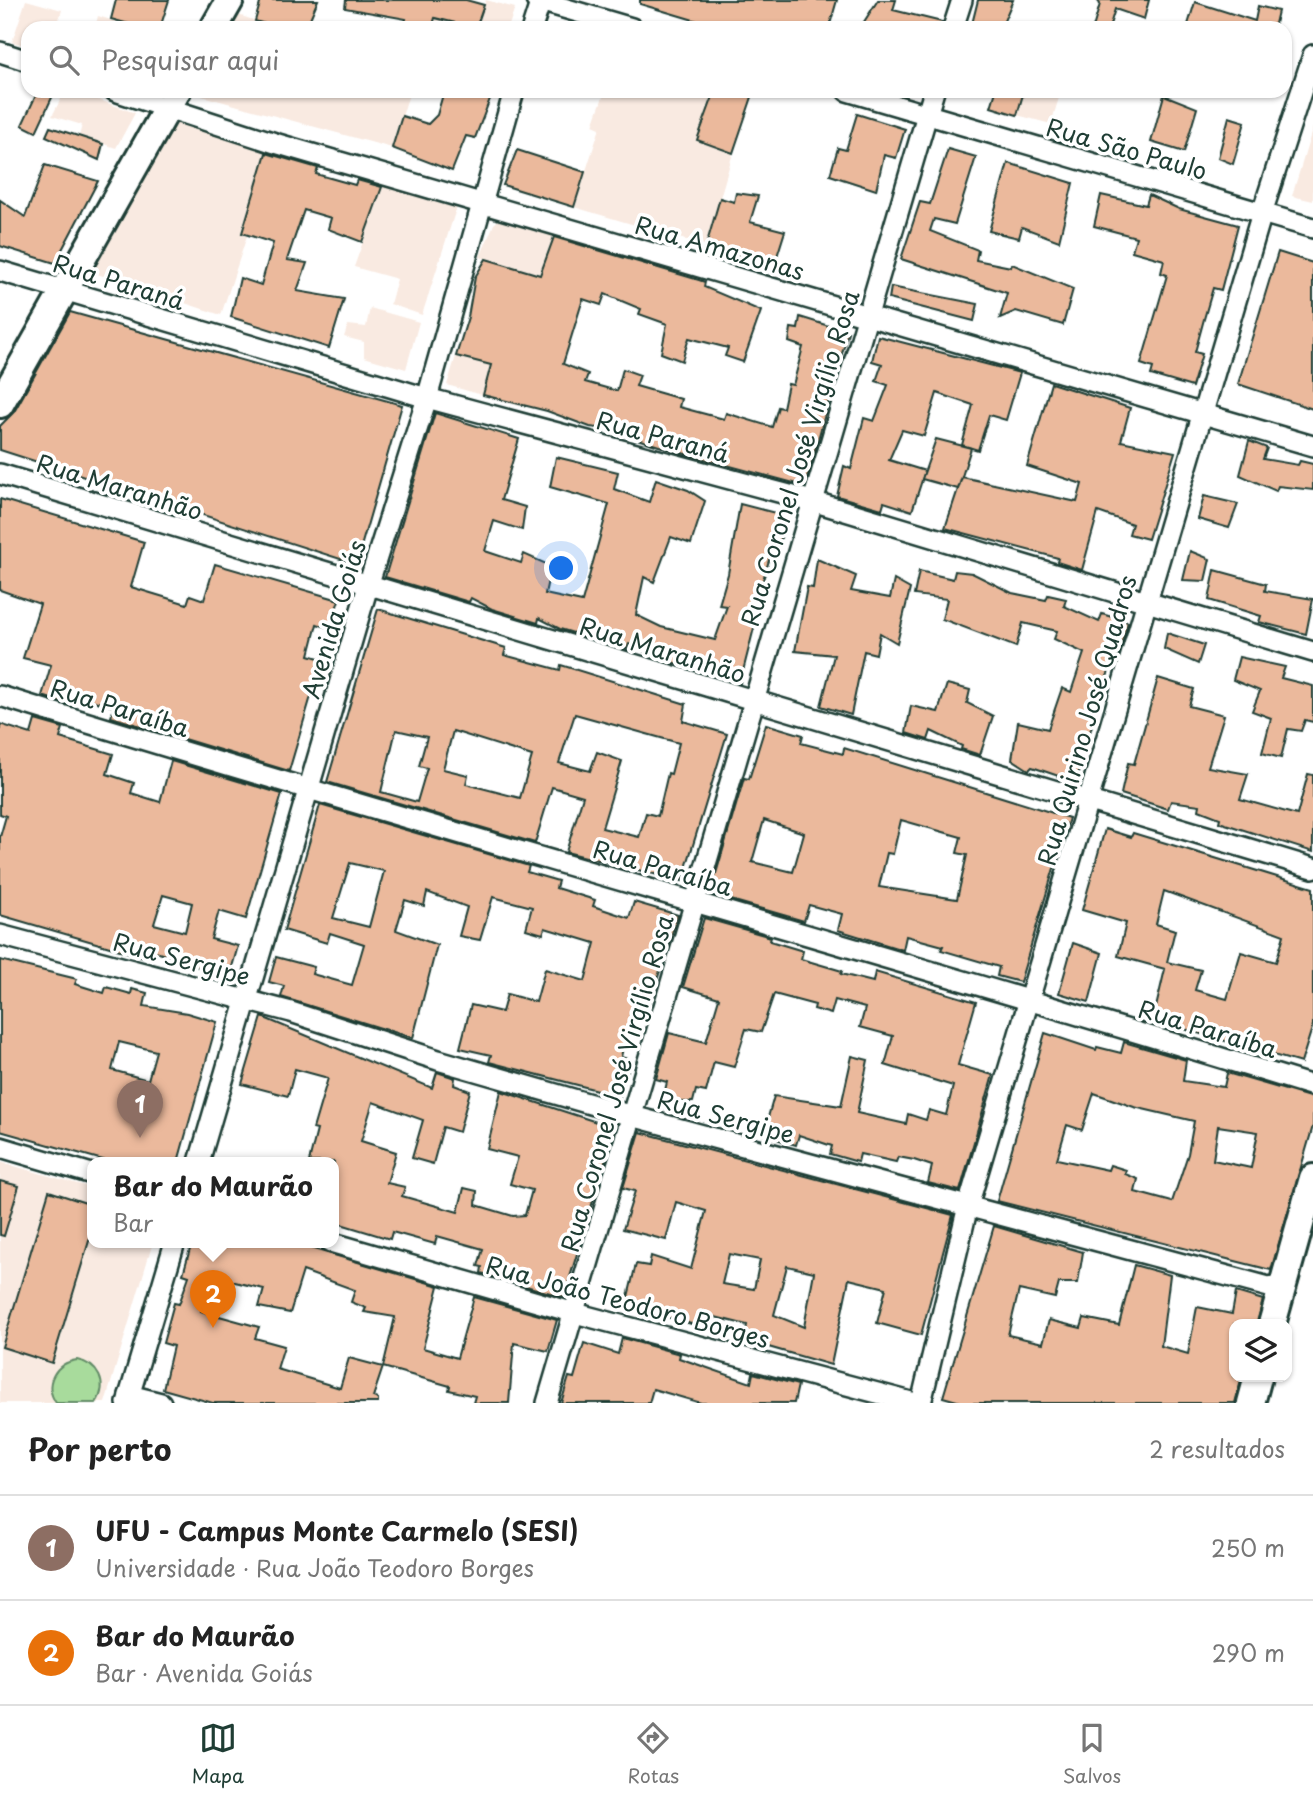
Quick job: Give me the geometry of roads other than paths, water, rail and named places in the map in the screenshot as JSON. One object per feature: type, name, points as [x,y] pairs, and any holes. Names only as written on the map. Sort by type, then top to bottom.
[{"type":"street","points":[[218,21],[230,0]]},
{"type":"street","points":[[534,21],[539,0],[609,21]]},
{"type":"street","points":[[955,21],[962,0]]},
{"type":"street","points":[[0,52],[21,59]]},
{"type":"street","name":"Rua Quirino José Quadros","points":[[921,1403],[968,1206],[1202,413],[1313,55]]},
{"type":"street","name":"Avenida Goiás","points":[[200,1157],[368,586],[427,398],[512,98]]},
{"type":"street","name":"Rua São Paulo","points":[[871,98],[1313,228]]},
{"type":"street","name":"Rua Coronel José Virgílio Rosa","points":[[547,1403],[932,98]]},
{"type":"street","points":[[0,404],[172,100]]},
{"type":"street","name":"Rua Amazonas","points":[[172,100],[481,202],[1313,446]]},
{"type":"street","name":"Rua Paraná","points":[[0,271],[427,398],[812,501],[1313,652]]},
{"type":"street","name":"Rua Maranhão","points":[[0,474],[1313,868]]},
{"type":"street","name":"Rua Paraíba","points":[[0,696],[307,791],[1029,999],[1313,1086]]},
{"type":"street","name":"Rua Sergipe","points":[[0,935],[247,1000],[438,1060],[632,1116],[1280,1290]]},
{"type":"street","points":[[0,1147],[87,1173]]},
{"type":"street","points":[[1273,1319],[1313,1178]]},
{"type":"street","name":"Rua João Teodoro Borges","points":[[339,1245],[575,1313],[915,1403]]},
{"type":"street","points":[[161,1403],[128,1399],[173,1248]]},
{"type":"street","points":[[1251,1403],[1257,1382]]},
{"type":"place","name":"UFU - Campus Monte Carmelo (SESI)","points":[[140,1138]]},
{"type":"place","name":"Bar do Maurão","points":[[213,1328]]}]
